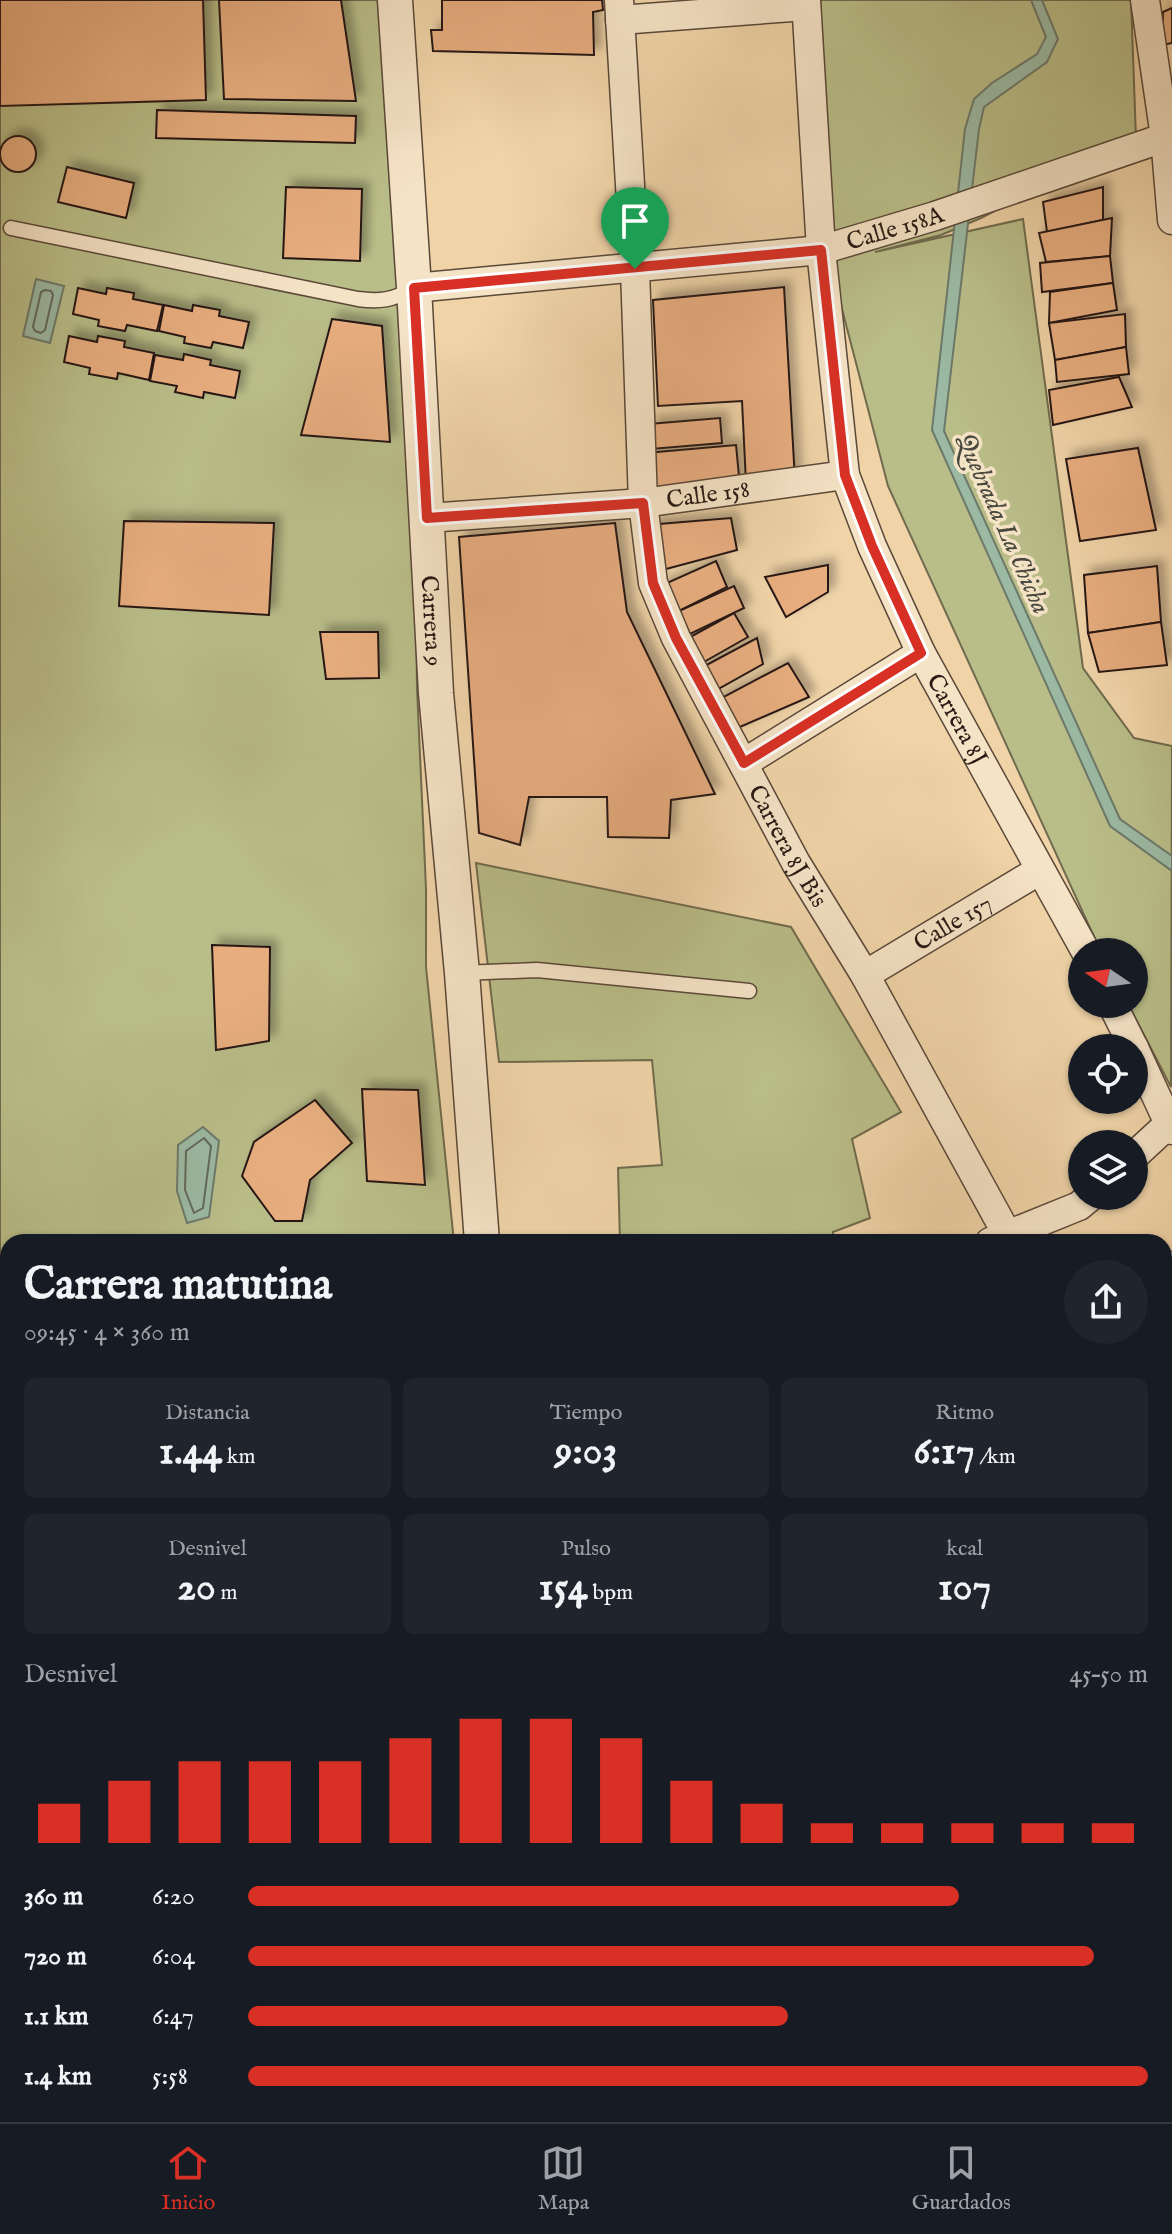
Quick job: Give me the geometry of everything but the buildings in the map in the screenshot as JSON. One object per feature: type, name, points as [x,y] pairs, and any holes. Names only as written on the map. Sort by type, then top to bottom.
[{"type":"street","name":"Carrera 9","points":[[395,0],[436,693],[462,973],[481,1234]]},
{"type":"street","points":[[1145,0],[1168,136],[1172,220]]},
{"type":"street","points":[[620,10],[806,3]]},
{"type":"street","name":"Carrera 8J","points":[[806,3],[821,250],[845,475],[872,546],[921,653],[1078,938]]},
{"type":"street","name":"Carrera 8J Bis","points":[[620,10],[635,269],[643,503],[653,583],[676,638],[796,863],[865,975],[996,1234]]},
{"type":"street","name":"Calle 158A","points":[[414,288],[821,250],[935,216],[1168,136]]},
{"type":"street","name":"Calle 158","points":[[427,518],[643,503],[845,475]]},
{"type":"street","points":[[744,763],[921,653]]},
{"type":"street","name":"Calle 157","points":[[865,975],[1040,870]]},
{"type":"street","points":[[1148,1076],[1172,1125],[1148,1145]]},
{"type":"street","points":[[1011,1234],[1069,1210]]},
{"type":"lane","points":[[11,228],[358,299],[380,302],[414,288]]},
{"type":"lane","points":[[462,973],[537,970],[749,991]]},
{"type":"green space","points":[[0,0],[379,0],[415,508],[426,967],[453,1234],[0,1234]]},
{"type":"green space","points":[[816,0],[1131,0],[1136,138],[981,218],[941,235],[875,252],[1023,219],[1083,668],[1134,738],[1172,746],[1171,1087],[1148,1043],[1148,1034],[1144,1034],[1135,1018],[1148,1018],[1148,938],[1095,938],[888,486],[830,263]]},
{"type":"green space","points":[[476,863],[791,927],[901,1112],[852,1139],[870,1218],[833,1234],[620,1234],[618,1168],[662,1165],[652,1060],[499,1062]]},
{"type":"water","points":[[1031,0],[1042,0],[1058,39],[1047,62],[984,107],[944,431],[1120,819],[1172,856],[1172,871],[1110,826],[932,430],[965,129],[974,99],[992,83],[1037,54],[1046,37]]},
{"type":"water","points":[[36,279],[64,286],[50,343],[23,336]]},
{"type":"water","points":[[203,1127],[219,1141],[209,1217],[187,1223],[177,1191],[178,1145]]},
{"type":"route","points":[[821,250],[845,475],[872,546],[921,653],[744,763],[676,638],[653,583],[643,503],[427,518],[414,288],[635,269],[821,250]]},
{"type":"water label","name":"Quebrada La Chicha","points":[[1004,523]]}]
